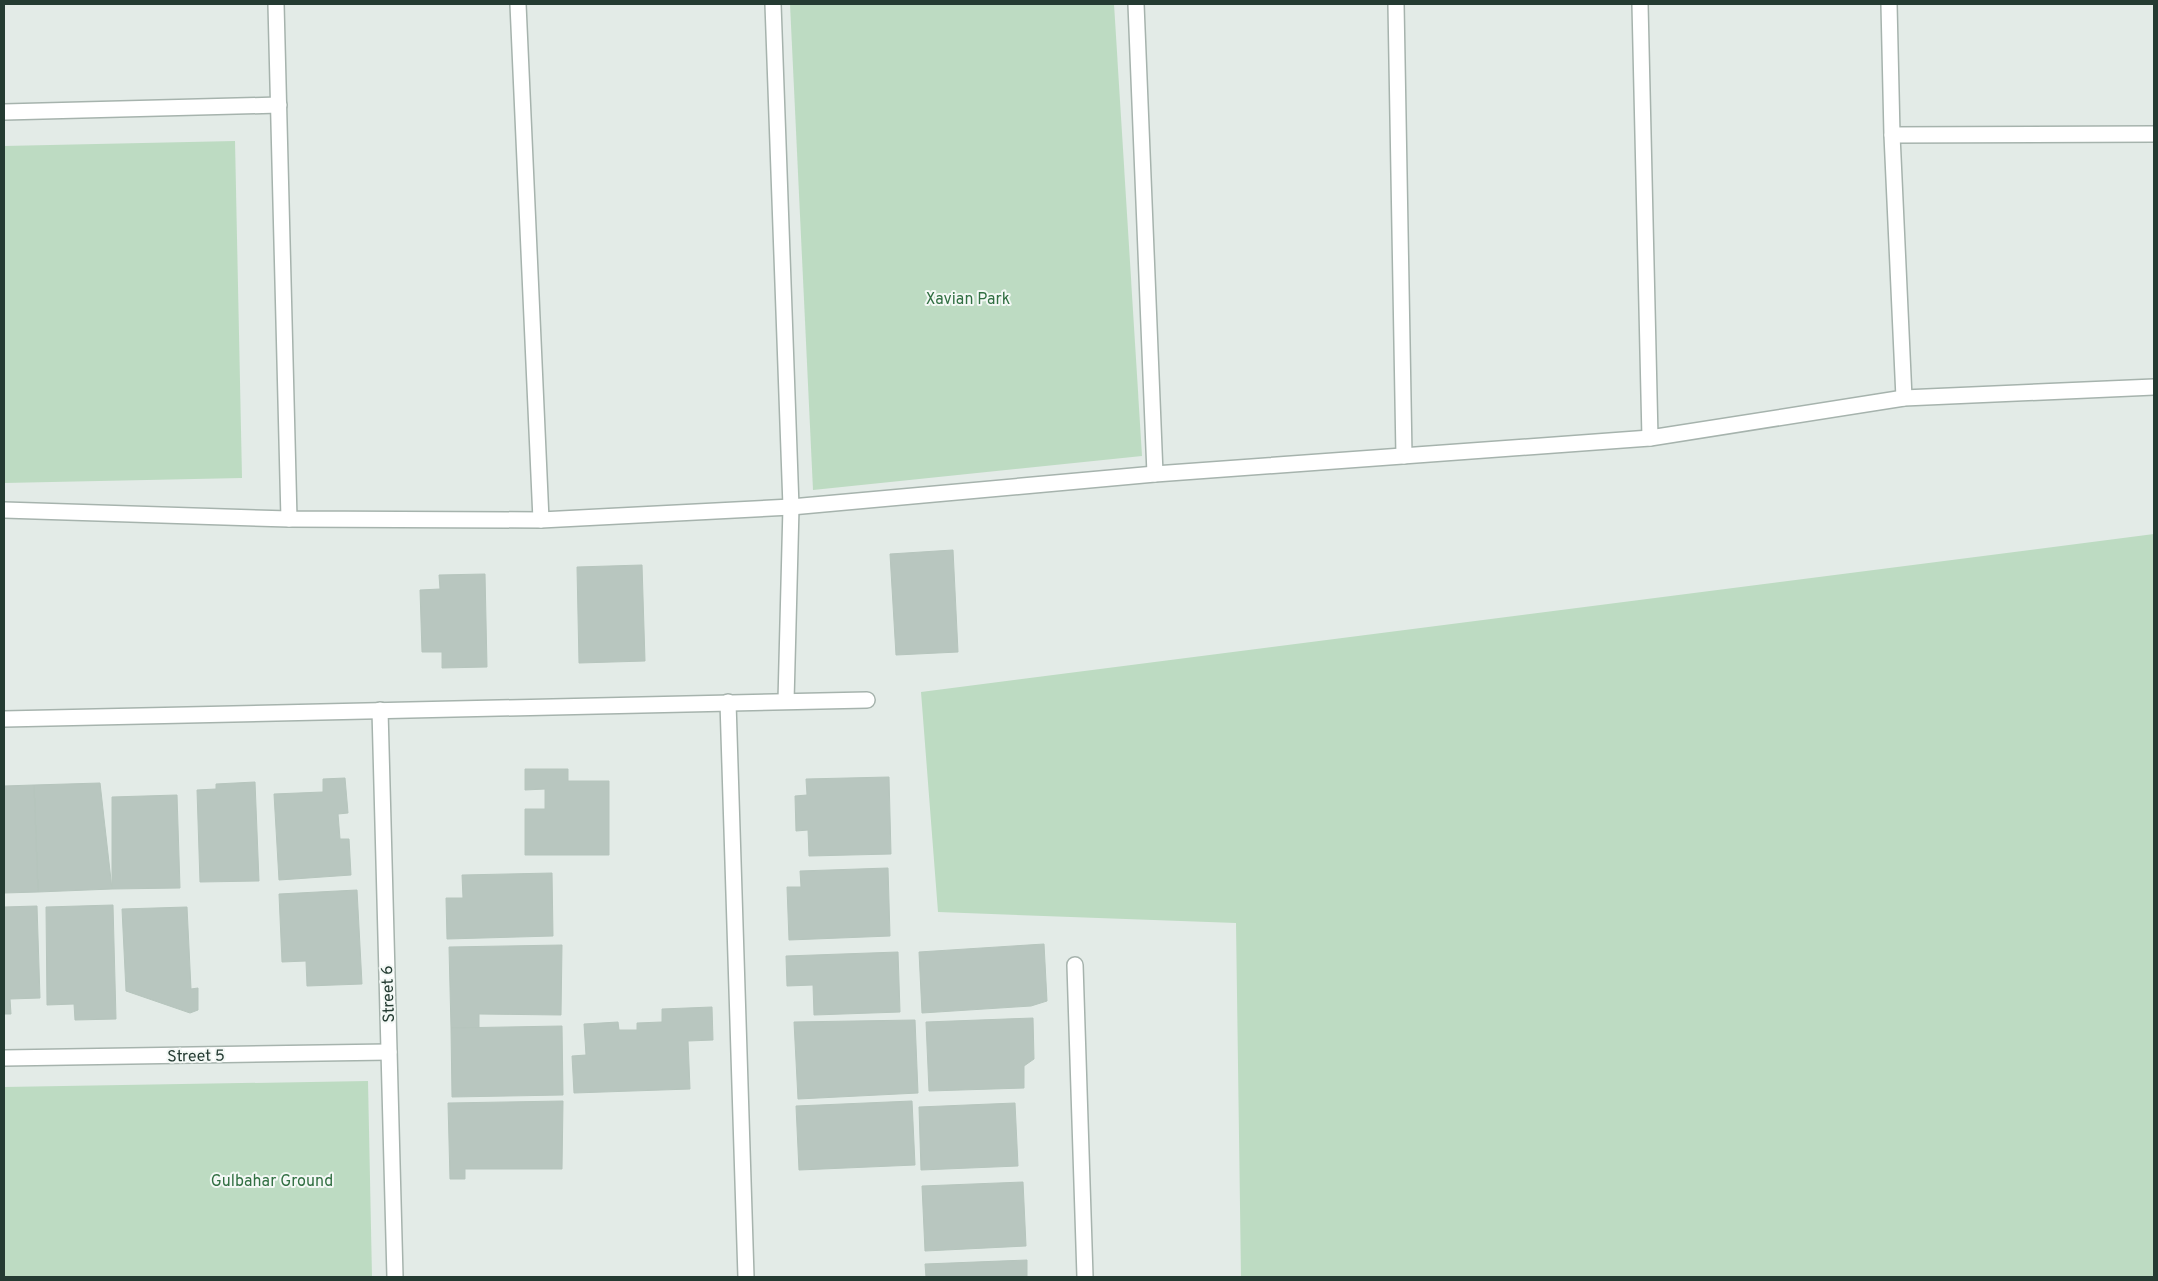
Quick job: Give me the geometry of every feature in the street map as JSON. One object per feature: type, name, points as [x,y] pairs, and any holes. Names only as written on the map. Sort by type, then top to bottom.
[{"type":"street","points":[[276,4],[289,519]]},
{"type":"street","points":[[518,4],[541,520]]},
{"type":"street","points":[[773,4],[791,506],[786,701]]},
{"type":"street","points":[[1136,4],[1155,474]]},
{"type":"street","points":[[1396,4],[1404,456]]},
{"type":"street","points":[[1640,4],[1650,438]]},
{"type":"street","points":[[1889,4],[1892,135],[1904,398]]},
{"type":"street","points":[[4,112],[279,105]]},
{"type":"street","points":[[1892,135],[2154,134]]},
{"type":"street","points":[[4,510],[289,519],[541,520],[791,506],[1155,474],[1650,438],[1904,398],[2154,387]]},
{"type":"street","points":[[4,719],[867,700]]},
{"type":"street","points":[[728,702],[746,1277]]},
{"type":"street","name":"Street 6","points":[[380,710],[395,1277]]},
{"type":"street","points":[[1075,965],[1084,1277]]},
{"type":"street","name":"Street 5","points":[[4,1058],[389,1052]]},
{"type":"green space","name":"Xavian Park","points":[[790,4],[1114,4],[1142,456],[813,490]]},
{"type":"green space","points":[[235,141],[242,478],[4,483],[4,146]]},
{"type":"green space","points":[[2154,534],[2154,1277],[1241,1277],[1236,923],[938,912],[921,692]]},
{"type":"green space","name":"Gulbahar Ground","points":[[368,1081],[372,1277],[4,1277],[4,1087]]},
{"type":"building","points":[[953,550],[958,652],[896,655],[890,554]]},
{"type":"building","points":[[642,565],[645,661],[579,663],[577,567]]},
{"type":"building","points":[[485,574],[487,667],[442,668],[442,652],[422,652],[420,590],[440,589],[439,575]]},
{"type":"building","points":[[525,769],[568,769],[568,781],[609,781],[609,855],[525,855],[525,809],[545,809],[545,789],[525,790]]},
{"type":"building","points":[[889,777],[891,854],[809,856],[808,830],[796,831],[795,796],[807,795],[806,779]]},
{"type":"building","points":[[345,778],[348,813],[338,814],[340,839],[349,839],[351,875],[279,880],[274,794],[323,792],[323,779]]},
{"type":"building","points":[[255,782],[259,881],[200,882],[197,790],[216,789],[216,784]]},
{"type":"building","points":[[100,783],[112,889],[38,892],[34,785]]},
{"type":"building","points":[[34,785],[38,892],[4,893],[4,786]]},
{"type":"building","points":[[177,795],[180,888],[112,889],[112,797]]},
{"type":"building","points":[[888,868],[890,936],[789,940],[787,887],[801,887],[800,871]]},
{"type":"building","points":[[552,873],[553,936],[447,939],[446,898],[463,898],[462,875]]},
{"type":"building","points":[[357,890],[362,984],[307,986],[306,961],[282,962],[279,894]]},
{"type":"building","points":[[113,905],[116,1019],[75,1020],[74,1004],[47,1005],[46,907]]},
{"type":"building","points":[[37,906],[40,998],[10,999],[11,1014],[4,1014],[4,907]]},
{"type":"building","points":[[187,907],[191,989],[198,988],[198,1010],[190,1013],[126,991],[122,909]]},
{"type":"building","points":[[1044,944],[1047,1001],[1031,1006],[922,1013],[919,952]]},
{"type":"building","points":[[562,945],[561,1015],[479,1014],[479,1028],[451,1028],[449,947]]},
{"type":"building","points":[[898,952],[900,1012],[814,1015],[813,985],[787,986],[786,956]]},
{"type":"building","points":[[712,1007],[713,1040],[688,1041],[690,1089],[574,1093],[572,1056],[586,1055],[584,1024],[618,1022],[619,1030],[637,1030],[637,1023],[662,1022],[662,1009]]},
{"type":"building","points":[[1033,1018],[1034,1059],[1024,1066],[1024,1088],[929,1091],[926,1022]]},
{"type":"building","points":[[915,1020],[918,1093],[798,1099],[794,1022]]},
{"type":"building","points":[[562,1026],[563,1095],[452,1097],[451,1028]]},
{"type":"building","points":[[563,1101],[562,1169],[465,1169],[465,1179],[450,1179],[448,1103]]},
{"type":"building","points":[[912,1101],[915,1165],[799,1170],[796,1106]]},
{"type":"building","points":[[1015,1103],[1018,1166],[921,1170],[919,1107]]},
{"type":"building","points":[[1023,1182],[1026,1246],[925,1251],[922,1186]]},
{"type":"building","points":[[1027,1260],[1027,1277],[926,1277],[925,1264]]}]
